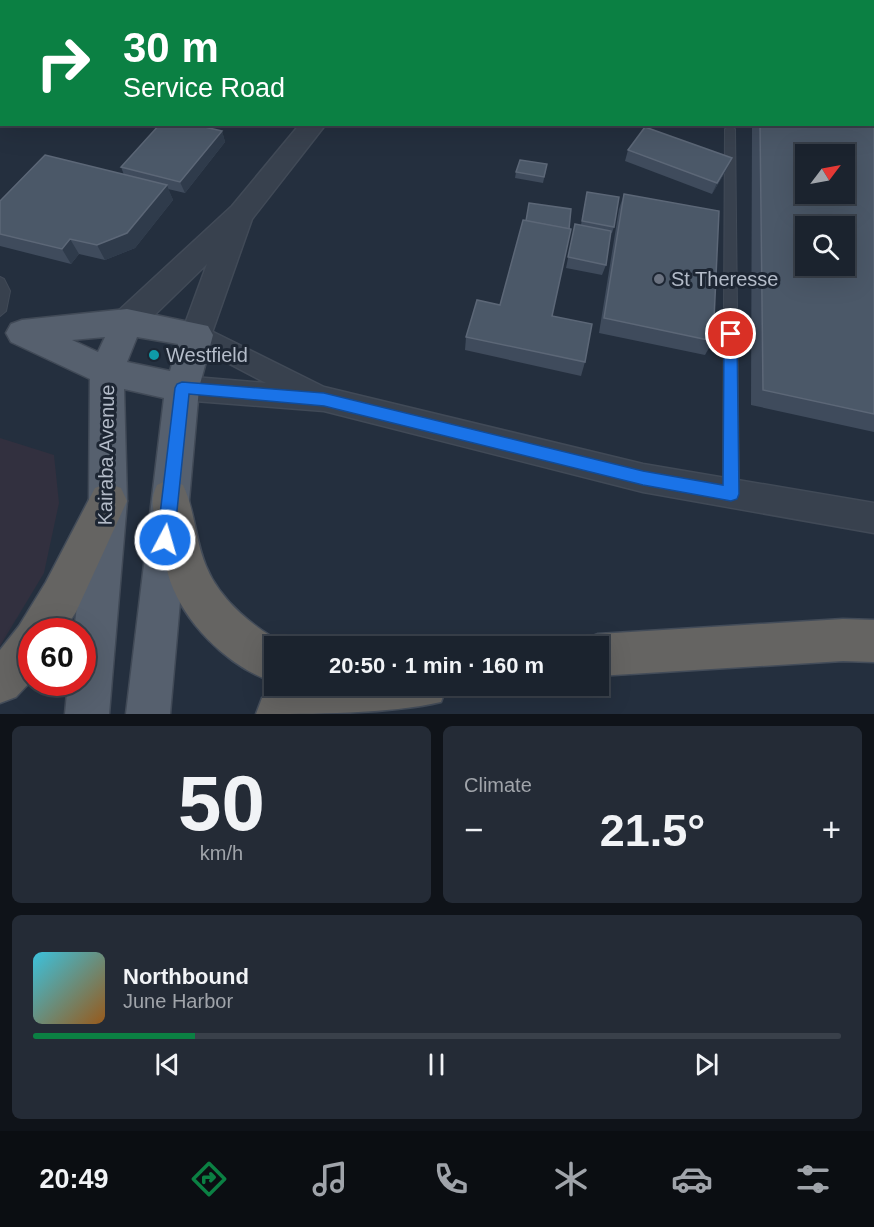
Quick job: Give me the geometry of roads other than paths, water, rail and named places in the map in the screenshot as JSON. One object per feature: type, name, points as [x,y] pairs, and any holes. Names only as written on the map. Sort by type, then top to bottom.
[{"type":"highway","points":[[170,497],[188,575],[214,616],[252,650],[264,656]]},
{"type":"highway","points":[[47,618],[61,597],[108,501]]},
{"type":"highway","points":[[609,654],[843,640],[874,641]]},
{"type":"highway","points":[[0,681],[18,663]]},
{"type":"highway","points":[[278,714],[329,696]]},
{"type":"main road","points":[[7,324],[127,322],[197,335]]},
{"type":"main road","name":"Kairaba Avenue","points":[[87,714],[108,501],[106,370],[127,322]]},
{"type":"main road","points":[[7,324],[106,370],[182,388]]},
{"type":"main road","name":"Kairaba Avenue","points":[[148,714],[182,388],[197,335]]},
{"type":"street","name":"Kairaba Avenue","points":[[127,322],[242,213],[312,126]]},
{"type":"street","name":"Kairaba Avenue","points":[[197,335],[242,213]]},
{"type":"street","points":[[197,335],[324,399]]},
{"type":"street","points":[[182,388],[324,399],[643,478],[874,518]]},
{"type":"lane","points":[[730,129],[731,494]]},
{"type":"lane","points":[[0,282],[4,291],[7,324]]},
{"type":"place","name":"St Theresse","points":[[659,279]]},
{"type":"place","name":"Westfield","points":[[154,355]]}]
